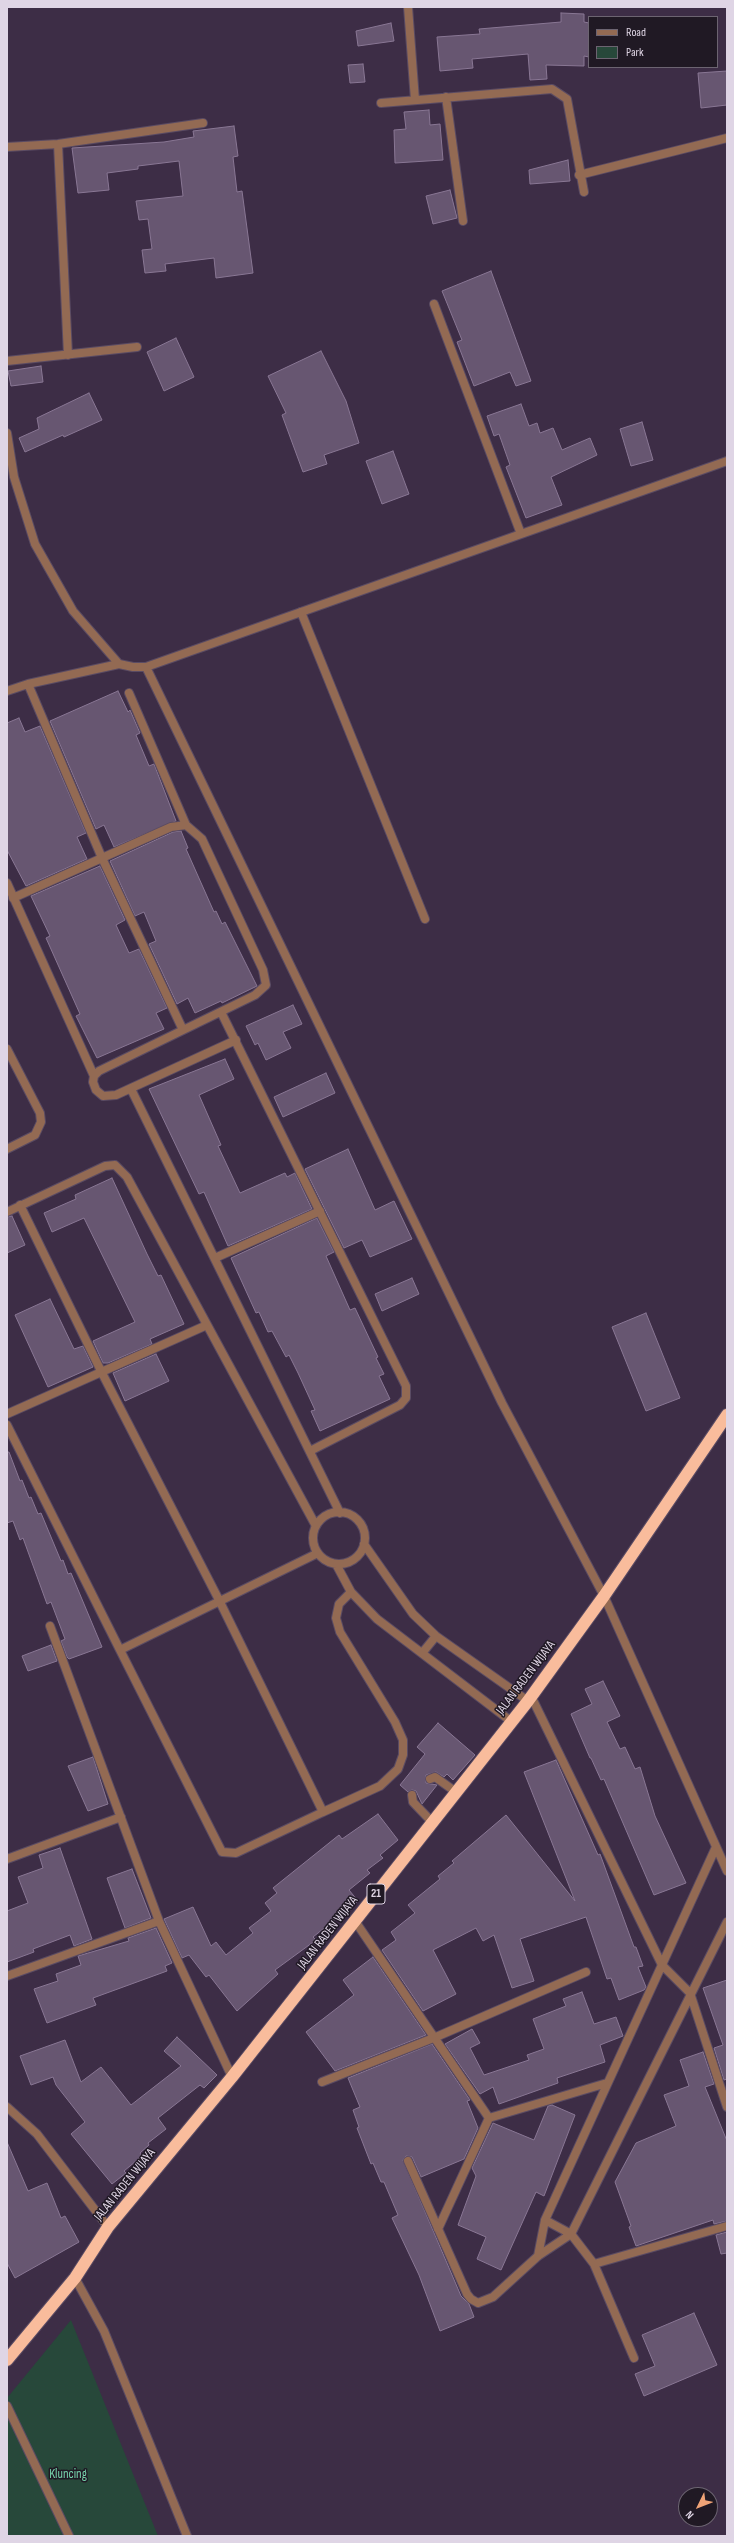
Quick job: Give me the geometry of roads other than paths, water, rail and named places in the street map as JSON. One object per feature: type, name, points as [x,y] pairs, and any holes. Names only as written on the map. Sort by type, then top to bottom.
[{"type":"highway","name":"JALAN RADEN WIJAYA","points":[[7,2360],[75,2278],[108,2227],[232,2077],[512,1722],[604,1596],[727,1415]]},
{"type":"street","points":[[408,7],[415,100]]},
{"type":"street","points":[[381,103],[541,89],[552,89],[559,92],[567,99],[579,175],[584,192]]},
{"type":"street","points":[[446,97],[463,221]]},
{"type":"street","points":[[7,147],[58,144],[203,123]]},
{"type":"street","points":[[579,175],[727,138]]},
{"type":"street","points":[[58,144],[68,356]]},
{"type":"street","points":[[434,304],[521,534]]},
{"type":"street","points":[[7,361],[68,356],[137,347]]},
{"type":"street","points":[[7,433],[14,477],[35,544],[74,611],[119,664]]},
{"type":"street","points":[[7,692],[28,684],[119,664],[133,667],[146,667],[727,461]]},
{"type":"street","points":[[301,612],[425,919]]},
{"type":"street","points":[[146,667],[502,1403],[604,1596],[727,1871]]},
{"type":"street","points":[[28,684],[102,858],[183,1030]]},
{"type":"street","points":[[94,1076],[98,1071],[255,995],[266,985],[263,970],[202,839],[186,825],[129,693]]},
{"type":"street","points":[[13,898],[171,827],[186,825]]},
{"type":"street","points":[[7,883],[94,1076],[96,1090],[103,1096],[116,1095],[131,1089],[236,1040]]},
{"type":"street","points":[[221,1012],[406,1386],[406,1398],[400,1405],[310,1451]]},
{"type":"street","points":[[7,1049],[40,1113],[41,1122],[35,1135],[7,1149]]},
{"type":"street","points":[[131,1089],[340,1513]]},
{"type":"street","points":[[7,1212],[104,1166],[115,1165],[127,1177],[316,1526]]},
{"type":"street","points":[[20,1205],[101,1371],[219,1600],[323,1812]]},
{"type":"street","points":[[215,1258],[320,1211]]},
{"type":"street","points":[[7,1414],[207,1325]]},
{"type":"street","points":[[7,1425],[222,1852],[236,1853],[380,1786],[398,1770],[403,1755],[403,1740],[395,1722],[340,1632],[336,1618],[338,1604],[351,1592]]},
{"type":"street","points":[[340,1513],[354,1517],[360,1523],[365,1537],[364,1544],[354,1560],[336,1564],[326,1560],[318,1552],[313,1540],[316,1526],[326,1516],[340,1513]]},
{"type":"street","points":[[364,1544],[413,1614],[436,1636],[530,1698],[662,1965],[690,1993],[727,2107]]},
{"type":"street","points":[[120,1650],[318,1552]]},
{"type":"street","points":[[336,1564],[351,1592],[377,1619],[423,1652],[512,1722]]},
{"type":"street","points":[[50,1626],[159,1921],[232,2077]]},
{"type":"street","points":[[423,1652],[436,1636]]},
{"type":"street","points":[[430,1779],[435,1777],[456,1792]]},
{"type":"street","points":[[412,1795],[413,1802],[432,1822]]},
{"type":"street","points":[[7,1859],[121,1817]]},
{"type":"street","points":[[538,2256],[546,2220],[716,1847]]},
{"type":"street","points":[[7,1976],[159,1921]]},
{"type":"street","points":[[355,1921],[436,2037],[489,2118]]},
{"type":"street","points":[[408,2161],[467,2294],[471,2299],[478,2302],[493,2297],[538,2256],[571,2234],[690,1993],[727,1922]]},
{"type":"street","points":[[322,2082],[436,2037],[586,1972]]},
{"type":"street","points":[[438,2229],[489,2118],[607,2084]]},
{"type":"street","points":[[7,2108],[37,2134],[108,2227]]},
{"type":"street","points":[[546,2220],[571,2234],[594,2264],[634,2358]]},
{"type":"street","points":[[594,2264],[727,2226]]},
{"type":"street","points":[[75,2278],[104,2331],[187,2536]]},
{"type":"street","points":[[7,2406],[69,2536]]},
{"type":"park label","name":"Kluncing","points":[[68,2475]]}]
